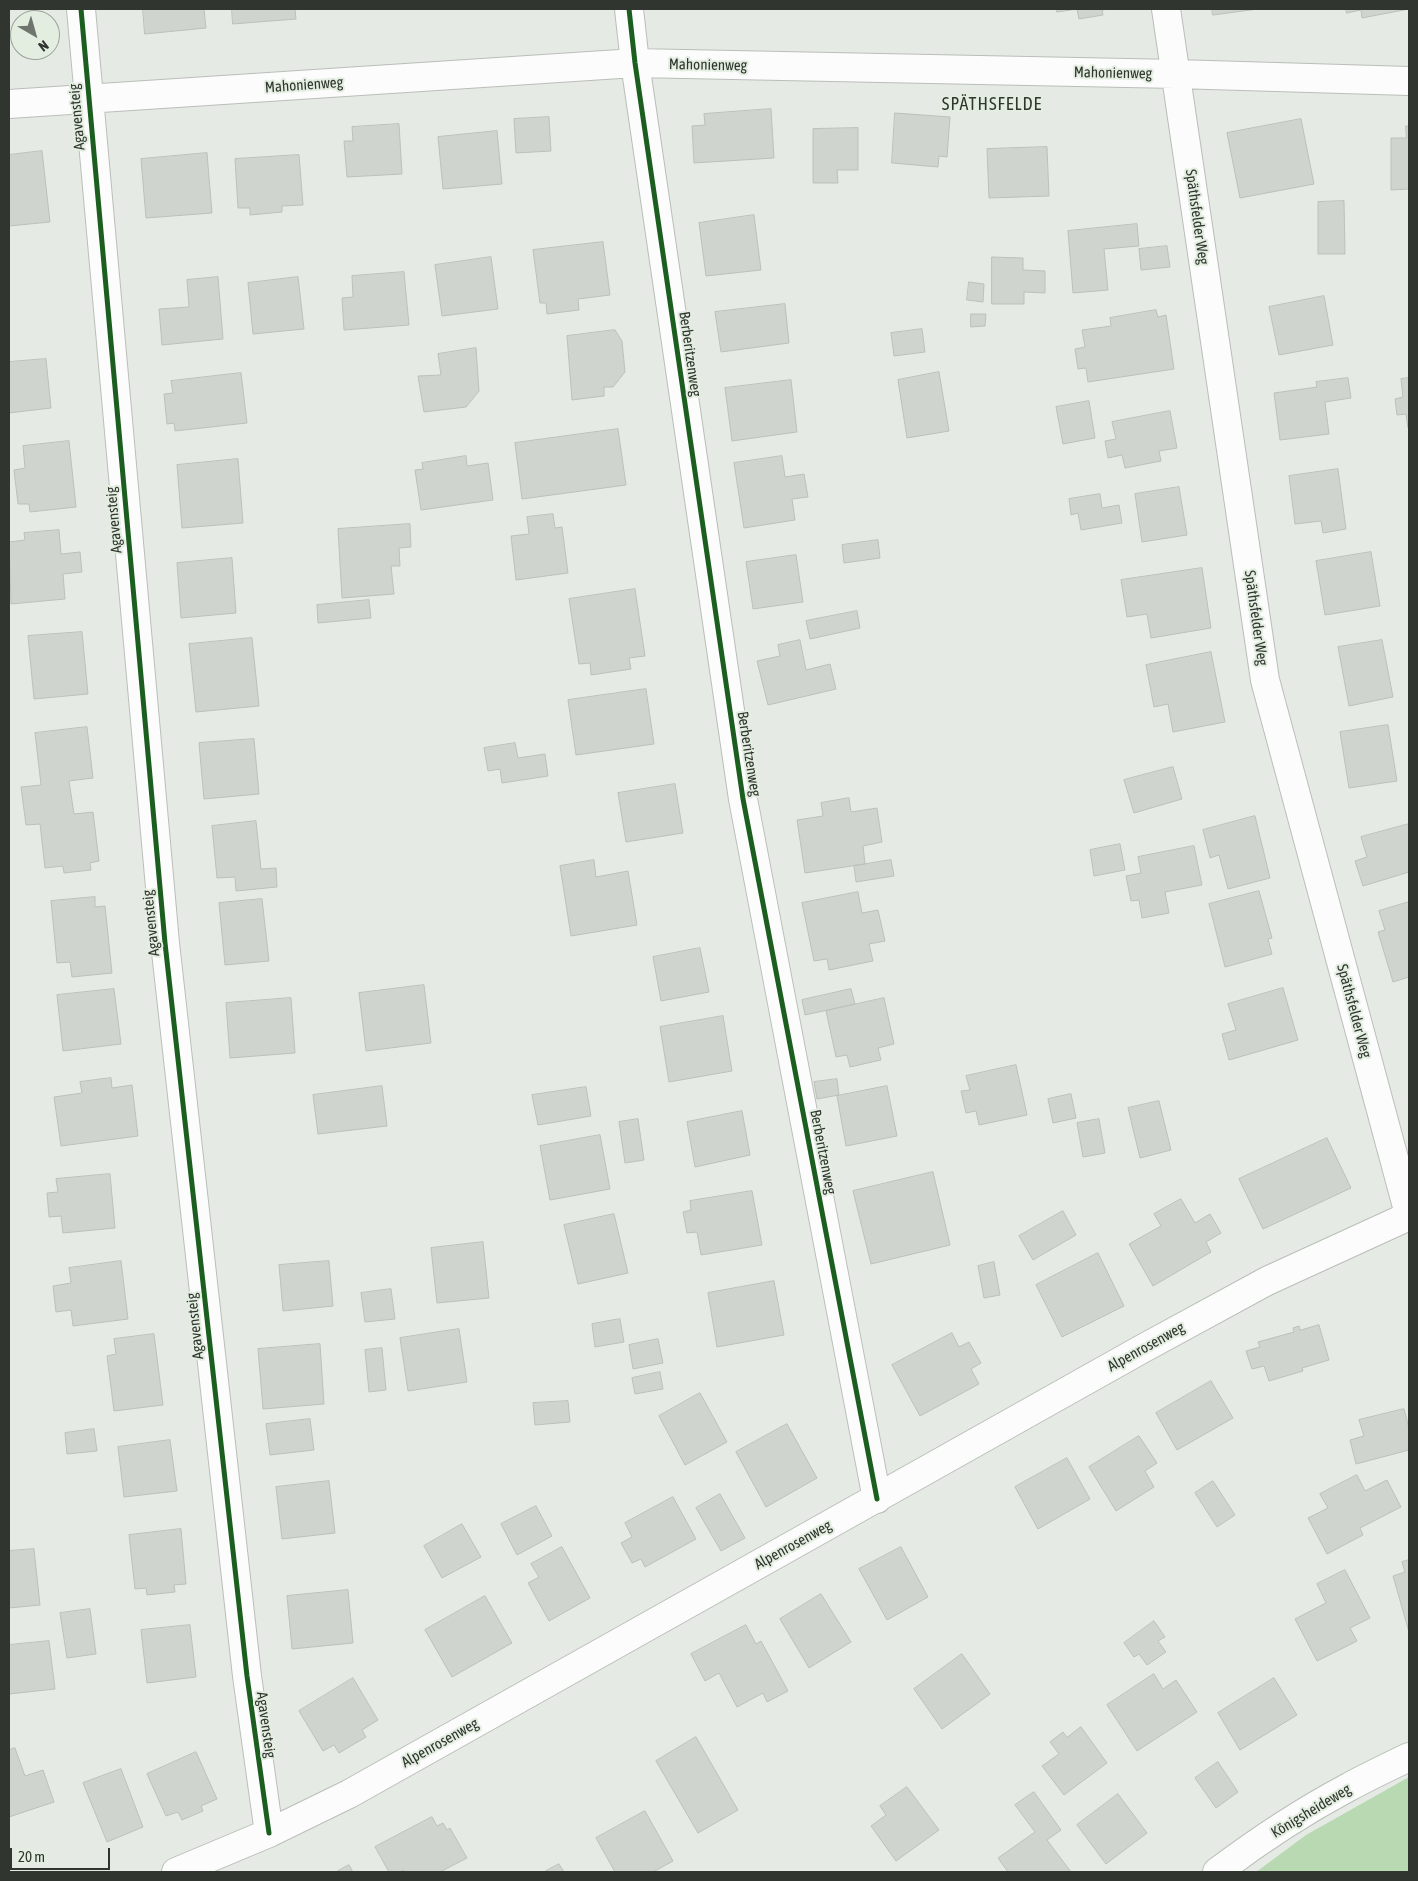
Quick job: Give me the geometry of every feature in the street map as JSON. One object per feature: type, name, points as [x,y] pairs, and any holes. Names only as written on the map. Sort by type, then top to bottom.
[{"type":"street","name":"Agavensteig","points":[[80,9],[166,953],[247,1676],[269,1834]]},
{"type":"street","name":"Berberitzenweg","points":[[629,9],[635,63],[743,799],[877,1498]]},
{"type":"street","name":"Späthsfelder Weg","points":[[1166,9],[1265,680],[1409,1215]]},
{"type":"street","name":"Mahonienweg","points":[[9,104],[635,63],[1176,74],[1409,81]]},
{"type":"street","name":"Alpenrosenweg","points":[[176,1872],[269,1834],[349,1794],[1142,1349],[1267,1281],[1409,1215]]},
{"type":"street","name":"Königsheideweg","points":[[1217,1872],[1306,1812],[1348,1787],[1409,1757]]},
{"type":"green space","points":[[1409,1777],[1409,1872],[1256,1872],[1306,1835]]},
{"type":"building","points":[[143,9],[204,9],[206,28],[145,34]]},
{"type":"building","points":[[232,9],[295,9],[296,19],[233,24]]},
{"type":"building","points":[[1057,9],[1077,9],[1057,12]]},
{"type":"building","points":[[1077,9],[1110,9],[1102,10],[1103,15],[1079,19]]},
{"type":"building","points":[[1212,9],[1258,9],[1213,15]]},
{"type":"building","points":[[1346,9],[1409,9],[1362,18],[1361,10],[1347,13]]},
{"type":"building","points":[[771,109],[774,158],[694,163],[692,126],[705,125],[704,114]]},
{"type":"building","points":[[895,113],[950,117],[947,157],[939,156],[938,167],[892,163]]},
{"type":"building","points":[[549,117],[551,151],[516,153],[514,119]]},
{"type":"building","points":[[1301,119],[1314,184],[1240,198],[1227,133]]},
{"type":"building","points":[[399,124],[402,174],[347,177],[344,141],[353,141],[352,127]]},
{"type":"building","points":[[1406,126],[1409,126],[1409,189],[1391,190],[1391,138],[1406,138]]},
{"type":"building","points":[[858,128],[858,170],[837,170],[838,183],[813,183],[813,129]]},
{"type":"building","points":[[497,131],[502,184],[443,189],[438,137]]},
{"type":"building","points":[[1047,147],[1049,196],[989,198],[987,149]]},
{"type":"building","points":[[42,151],[50,222],[9,226],[9,155]]},
{"type":"building","points":[[207,153],[212,213],[146,218],[141,159]]},
{"type":"building","points":[[299,155],[303,205],[282,206],[282,212],[250,215],[250,208],[238,208],[235,159]]},
{"type":"building","points":[[1344,201],[1345,254],[1318,254],[1318,202]]},
{"type":"building","points":[[754,215],[761,270],[706,276],[699,223]]},
{"type":"building","points":[[1137,224],[1139,246],[1104,249],[1108,290],[1073,293],[1068,231]]},
{"type":"building","points":[[603,242],[610,295],[578,299],[579,310],[547,314],[546,303],[540,303],[533,250]]},
{"type":"building","points":[[1167,246],[1170,267],[1141,270],[1139,249]]},
{"type":"building","points":[[491,257],[498,309],[442,316],[435,265]]},
{"type":"building","points":[[992,257],[1023,258],[1023,270],[1045,271],[1045,293],[1024,292],[1024,304],[992,304]]},
{"type":"building","points":[[404,272],[409,325],[344,330],[342,298],[353,297],[352,276]]},
{"type":"building","points":[[218,277],[223,339],[162,345],[159,309],[189,307],[187,280]]},
{"type":"building","points":[[298,277],[304,329],[253,334],[248,283]]},
{"type":"building","points":[[969,282],[984,284],[983,302],[967,300]]},
{"type":"building","points":[[1324,296],[1333,345],[1279,355],[1269,307]]},
{"type":"building","points":[[785,304],[789,343],[721,352],[715,312]]},
{"type":"building","points":[[1156,310],[1158,317],[1166,315],[1174,369],[1088,382],[1086,368],[1078,369],[1075,349],[1085,347],[1082,330],[1111,326],[1110,318]]},
{"type":"building","points":[[971,314],[986,314],[985,326],[971,327]]},
{"type":"building","points":[[922,329],[925,352],[894,356],[891,333]]},
{"type":"building","points":[[615,330],[622,341],[625,372],[613,387],[604,387],[604,396],[572,400],[567,336]]},
{"type":"building","points":[[476,348],[479,391],[466,407],[424,412],[418,376],[441,375],[438,354]]},
{"type":"building","points":[[46,359],[51,408],[9,413],[9,362]]},
{"type":"building","points":[[939,372],[949,431],[907,438],[898,380]]},
{"type":"building","points":[[241,373],[247,423],[175,431],[174,423],[167,424],[164,394],[173,393],[171,381]]},
{"type":"building","points":[[1348,378],[1351,398],[1325,402],[1329,434],[1280,440],[1274,393],[1317,387],[1316,382]]},
{"type":"building","points":[[1409,378],[1408,428],[1406,414],[1397,415],[1395,399],[1403,397],[1401,379]]},
{"type":"building","points":[[791,380],[797,432],[732,441],[725,388]]},
{"type":"building","points":[[1089,401],[1095,438],[1063,444],[1056,407]]},
{"type":"building","points":[[1170,411],[1177,448],[1159,451],[1161,461],[1125,468],[1122,455],[1108,458],[1105,441],[1116,439],[1112,422]]},
{"type":"building","points":[[618,429],[626,485],[522,499],[515,443]]},
{"type":"building","points":[[69,441],[76,507],[30,512],[29,504],[18,504],[14,470],[25,468],[23,446]]},
{"type":"building","points":[[466,456],[467,466],[488,463],[493,500],[421,510],[415,470],[423,469],[422,463]]},
{"type":"building","points":[[782,456],[785,477],[804,474],[808,497],[792,499],[795,520],[744,528],[734,463]]},
{"type":"building","points":[[238,459],[243,523],[182,528],[177,465]]},
{"type":"building","points":[[1338,469],[1346,529],[1323,533],[1321,521],[1295,524],[1289,476]]},
{"type":"building","points":[[1179,487],[1187,535],[1142,542],[1135,494]]},
{"type":"building","points":[[1100,494],[1102,508],[1119,505],[1122,523],[1081,530],[1078,513],[1071,515],[1069,499]]},
{"type":"building","points":[[553,514],[555,528],[562,527],[568,573],[516,580],[511,536],[529,534],[527,517]]},
{"type":"building","points":[[410,524],[411,547],[399,548],[400,566],[391,566],[394,594],[342,598],[338,529]]},
{"type":"building","points":[[59,530],[61,554],[80,552],[82,572],[63,574],[65,599],[11,604],[9,542],[25,540],[24,533]]},
{"type":"building","points":[[878,540],[880,558],[844,563],[842,545]]},
{"type":"building","points":[[1371,552],[1380,606],[1325,615],[1316,561]]},
{"type":"building","points":[[796,555],[803,602],[753,609],[746,562]]},
{"type":"building","points":[[232,558],[236,613],[181,618],[177,563]]},
{"type":"building","points":[[1202,568],[1211,628],[1151,638],[1147,614],[1127,617],[1121,580]]},
{"type":"building","points":[[635,589],[645,656],[629,658],[631,669],[591,675],[590,663],[579,664],[569,599]]},
{"type":"building","points":[[369,600],[371,618],[318,623],[317,605]]},
{"type":"building","points":[[857,611],[860,628],[810,639],[806,621]]},
{"type":"building","points":[[82,632],[88,694],[34,699],[28,636]]},
{"type":"building","points":[[252,638],[259,706],[196,712],[189,644]]},
{"type":"building","points":[[800,640],[806,670],[830,664],[836,689],[768,705],[757,661],[780,656],[778,645]]},
{"type":"building","points":[[1382,640],[1393,697],[1349,706],[1338,647]]},
{"type":"building","points":[[1211,652],[1225,722],[1173,732],[1168,704],[1154,707],[1146,665]]},
{"type":"building","points":[[646,689],[654,744],[576,755],[568,700]]},
{"type":"building","points":[[1388,725],[1397,781],[1349,788],[1340,732]]},
{"type":"building","points":[[87,727],[93,778],[69,781],[74,814],[93,812],[99,861],[90,863],[91,870],[64,873],[63,866],[45,868],[40,824],[26,825],[21,787],[41,785],[35,733]]},
{"type":"building","points":[[254,739],[259,794],[204,799],[199,743]]},
{"type":"building","points":[[515,743],[518,758],[545,754],[548,776],[502,783],[500,769],[488,771],[484,748]]},
{"type":"building","points":[[1173,767],[1182,799],[1134,813],[1124,780]]},
{"type":"building","points":[[675,784],[683,833],[626,842],[618,793]]},
{"type":"building","points":[[849,798],[851,812],[877,808],[882,842],[863,846],[865,864],[805,873],[797,820],[823,816],[821,803]]},
{"type":"building","points":[[1255,816],[1270,878],[1228,889],[1219,855],[1210,858],[1203,830]]},
{"type":"building","points":[[256,821],[261,869],[276,868],[277,887],[236,891],[235,877],[217,878],[212,826]]},
{"type":"building","points":[[1409,824],[1409,872],[1363,886],[1355,861],[1367,857],[1361,837]]},
{"type":"building","points":[[1120,844],[1125,870],[1094,876],[1090,850]]},
{"type":"building","points":[[1194,846],[1202,885],[1165,892],[1169,913],[1142,918],[1139,900],[1131,901],[1126,876],[1141,873],[1138,857]]},
{"type":"building","points":[[594,860],[596,877],[628,871],[637,925],[571,936],[560,866]]},
{"type":"building","points":[[891,860],[894,876],[856,882],[854,866]]},
{"type":"building","points":[[1259,891],[1272,938],[1268,939],[1272,954],[1225,967],[1209,904]]},
{"type":"building","points":[[858,892],[862,913],[878,910],[885,941],[869,944],[873,961],[829,970],[827,959],[814,961],[802,903]]},
{"type":"building","points":[[95,897],[95,907],[105,906],[112,973],[72,977],[70,962],[57,963],[51,901]]},
{"type":"building","points":[[262,899],[269,961],[225,965],[219,903]]},
{"type":"building","points":[[1409,902],[1409,977],[1393,982],[1378,932],[1385,930],[1379,911]]},
{"type":"building","points":[[700,948],[709,992],[661,1001],[653,957]]},
{"type":"building","points":[[424,985],[431,1043],[366,1051],[359,993]]},
{"type":"building","points":[[1283,988],[1298,1040],[1229,1060],[1222,1034],[1236,1030],[1228,1004]]},
{"type":"building","points":[[114,989],[121,1044],[63,1051],[57,995]]},
{"type":"building","points":[[851,989],[855,1004],[805,1015],[802,1000]]},
{"type":"building","points":[[291,998],[295,1053],[230,1058],[226,1003]]},
{"type":"building","points":[[884,998],[894,1044],[878,1048],[881,1060],[850,1067],[847,1055],[836,1057],[826,1011]]},
{"type":"building","points":[[723,1016],[732,1071],[669,1082],[660,1027]]},
{"type":"building","points":[[1016,1065],[1027,1115],[979,1125],[976,1111],[966,1113],[961,1091],[970,1090],[966,1076]]},
{"type":"building","points":[[111,1078],[112,1088],[132,1085],[138,1136],[61,1146],[54,1097],[82,1093],[80,1082]]},
{"type":"building","points":[[837,1079],[839,1095],[817,1099],[814,1082]]},
{"type":"building","points":[[382,1086],[387,1126],[318,1134],[313,1095]]},
{"type":"building","points":[[887,1086],[897,1136],[846,1146],[837,1096]]},
{"type":"building","points":[[586,1087],[591,1116],[538,1125],[532,1095]]},
{"type":"building","points":[[1071,1094],[1076,1118],[1053,1123],[1048,1099]]},
{"type":"building","points":[[1159,1101],[1171,1150],[1140,1158],[1128,1108]]},
{"type":"building","points":[[742,1111],[750,1155],[695,1167],[687,1122]]},
{"type":"building","points":[[638,1119],[644,1160],[625,1163],[619,1122]]},
{"type":"building","points":[[1099,1119],[1105,1153],[1083,1157],[1077,1123]]},
{"type":"building","points":[[600,1135],[610,1189],[550,1200],[540,1146]]},
{"type":"building","points":[[1327,1138],[1351,1188],[1263,1229],[1239,1179]]},
{"type":"building","points":[[933,1172],[950,1245],[871,1264],[853,1191]]},
{"type":"building","points":[[110,1174],[115,1228],[63,1233],[61,1216],[49,1217],[47,1193],[58,1192],[56,1179]]},
{"type":"building","points":[[752,1191],[762,1245],[701,1255],[697,1232],[687,1233],[683,1212],[691,1210],[690,1201]]},
{"type":"building","points":[[1181,1199],[1195,1223],[1210,1214],[1221,1233],[1206,1242],[1211,1252],[1153,1286],[1129,1244],[1161,1226],[1154,1214]]},
{"type":"building","points":[[1063,1211],[1076,1235],[1033,1260],[1019,1236]]},
{"type":"building","points":[[614,1214],[628,1273],[578,1284],[564,1225]]},
{"type":"building","points":[[483,1242],[489,1298],[437,1303],[431,1248]]},
{"type":"building","points":[[1098,1253],[1124,1306],[1062,1337],[1036,1285]]},
{"type":"building","points":[[121,1261],[128,1319],[73,1326],[71,1310],[56,1312],[53,1286],[71,1283],[69,1268]]},
{"type":"building","points":[[329,1261],[333,1306],[283,1311],[279,1265]]},
{"type":"building","points":[[994,1262],[1000,1295],[984,1298],[978,1266]]},
{"type":"building","points":[[774,1281],[784,1335],[717,1347],[708,1293]]},
{"type":"building","points":[[391,1289],[395,1319],[365,1322],[361,1293]]},
{"type":"building","points":[[620,1319],[624,1342],[595,1347],[592,1324]]},
{"type":"building","points":[[1319,1325],[1329,1360],[1302,1368],[1303,1371],[1269,1381],[1264,1366],[1252,1369],[1246,1351],[1260,1347],[1258,1342],[1294,1332],[1293,1328],[1299,1326],[1300,1330]]},
{"type":"building","points":[[459,1329],[467,1382],[408,1391],[400,1338]]},
{"type":"building","points":[[952,1333],[959,1347],[969,1342],[981,1363],[971,1369],[979,1384],[920,1416],[892,1365]]},
{"type":"building","points":[[154,1334],[163,1405],[114,1411],[107,1356],[116,1354],[114,1339]]},
{"type":"building","points":[[658,1339],[663,1363],[633,1369],[629,1345]]},
{"type":"building","points":[[320,1344],[324,1404],[263,1409],[258,1349]]},
{"type":"building","points":[[382,1348],[386,1390],[369,1392],[365,1350]]},
{"type":"building","points":[[660,1372],[663,1389],[635,1394],[632,1378]]},
{"type":"building","points":[[1211,1381],[1233,1418],[1177,1450],[1156,1413]]},
{"type":"building","points":[[700,1393],[727,1442],[685,1465],[659,1416]]},
{"type":"building","points":[[568,1401],[570,1422],[535,1425],[533,1403]]},
{"type":"building","points":[[1404,1409],[1409,1428],[1409,1450],[1356,1464],[1350,1440],[1364,1436],[1359,1420]]},
{"type":"building","points":[[310,1419],[314,1450],[270,1455],[266,1424]]},
{"type":"building","points":[[787,1424],[817,1478],[766,1507],[736,1452]]},
{"type":"building","points":[[94,1429],[97,1451],[67,1454],[65,1433]]},
{"type":"building","points":[[1139,1436],[1157,1463],[1145,1471],[1154,1487],[1116,1511],[1089,1467]]},
{"type":"building","points":[[170,1440],[177,1491],[124,1497],[118,1447]]},
{"type":"building","points":[[1067,1458],[1090,1499],[1038,1529],[1015,1487]]},
{"type":"building","points":[[1357,1475],[1365,1491],[1387,1480],[1401,1507],[1360,1528],[1363,1535],[1327,1554],[1308,1518],[1328,1508],[1320,1494]]},
{"type":"building","points":[[329,1481],[335,1533],[282,1539],[276,1487]]},
{"type":"building","points":[[1213,1481],[1235,1515],[1217,1527],[1195,1493]]},
{"type":"building","points":[[720,1494],[745,1538],[721,1551],[696,1508]]},
{"type":"building","points":[[673,1497],[696,1539],[645,1567],[641,1559],[632,1563],[621,1543],[632,1537],[625,1523]]},
{"type":"building","points":[[536,1506],[552,1536],[517,1555],[501,1524]]},
{"type":"building","points":[[462,1524],[481,1557],[442,1578],[424,1546]]},
{"type":"building","points":[[181,1529],[186,1584],[174,1585],[175,1592],[147,1595],[146,1588],[135,1589],[129,1535]]},
{"type":"building","points":[[562,1547],[590,1598],[549,1621],[528,1583],[539,1577],[531,1564]]},
{"type":"building","points":[[901,1547],[928,1597],[887,1620],[859,1569]]},
{"type":"building","points":[[34,1549],[40,1605],[9,1608],[9,1551]]},
{"type":"building","points":[[1409,1560],[1409,1632],[1393,1576],[1405,1572],[1402,1562]]},
{"type":"building","points":[[1345,1570],[1370,1618],[1350,1628],[1357,1641],[1317,1661],[1295,1619],[1326,1603],[1317,1584]]},
{"type":"building","points":[[348,1590],[353,1643],[292,1649],[287,1596]]},
{"type":"building","points":[[821,1594],[851,1642],[809,1668],[780,1619]]},
{"type":"building","points":[[485,1596],[512,1643],[452,1677],[425,1630]]},
{"type":"building","points":[[90,1609],[96,1654],[67,1658],[60,1613]]},
{"type":"building","points":[[1154,1621],[1165,1637],[1158,1641],[1166,1652],[1147,1665],[1139,1654],[1134,1657],[1124,1643]]},
{"type":"building","points":[[190,1625],[196,1677],[147,1683],[141,1630]]},
{"type":"building","points":[[746,1625],[756,1644],[761,1641],[788,1691],[767,1702],[763,1693],[737,1707],[719,1673],[705,1681],[691,1654]]},
{"type":"building","points":[[49,1641],[55,1689],[9,1694],[9,1645]]},
{"type":"building","points":[[962,1654],[990,1694],[942,1729],[914,1689]]},
{"type":"building","points":[[1154,1674],[1163,1689],[1176,1680],[1197,1712],[1137,1751],[1107,1705]]},
{"type":"building","points":[[353,1678],[378,1720],[362,1730],[366,1737],[339,1753],[334,1745],[323,1751],[299,1711]]},
{"type":"building","points":[[1274,1678],[1297,1715],[1240,1750],[1218,1713]]},
{"type":"building","points":[[1081,1727],[1107,1763],[1064,1795],[1042,1766],[1059,1754],[1050,1742],[1063,1732],[1067,1737]]},
{"type":"building","points":[[696,1737],[738,1810],[698,1833],[656,1761]]},
{"type":"building","points":[[15,1748],[25,1776],[43,1770],[54,1802],[9,1817],[9,1750]]},
{"type":"building","points":[[196,1752],[217,1799],[201,1806],[203,1811],[182,1820],[178,1812],[166,1816],[147,1774]]},
{"type":"building","points":[[1218,1762],[1238,1792],[1216,1808],[1195,1778]]},
{"type":"building","points":[[121,1769],[143,1827],[107,1842],[83,1783]]},
{"type":"building","points":[[907,1787],[939,1830],[896,1861],[871,1826],[886,1815],[880,1806]]},
{"type":"building","points":[[1034,1792],[1061,1830],[1047,1840],[1071,1872],[1008,1872],[998,1858],[1035,1832],[1015,1805]]},
{"type":"building","points":[[1118,1794],[1147,1833],[1106,1864],[1077,1825]]},
{"type":"building","points":[[645,1811],[673,1861],[653,1872],[615,1872],[596,1838]]},
{"type":"building","points":[[432,1817],[437,1826],[443,1823],[447,1830],[450,1828],[467,1858],[440,1872],[405,1872],[404,1870],[389,1872],[375,1847]]},
{"type":"building","points":[[559,1864],[564,1872],[544,1872]]},
{"type":"building","points":[[349,1865],[353,1872],[336,1872]]},
{"type":"cycle path","points":[[81,9],[165,943],[247,1676],[269,1833]]},
{"type":"cycle path","points":[[629,9],[635,63],[743,799],[877,1499]]},
{"type":"district","name":"SPÄTHSFELDE","points":[[992,104]]}]
